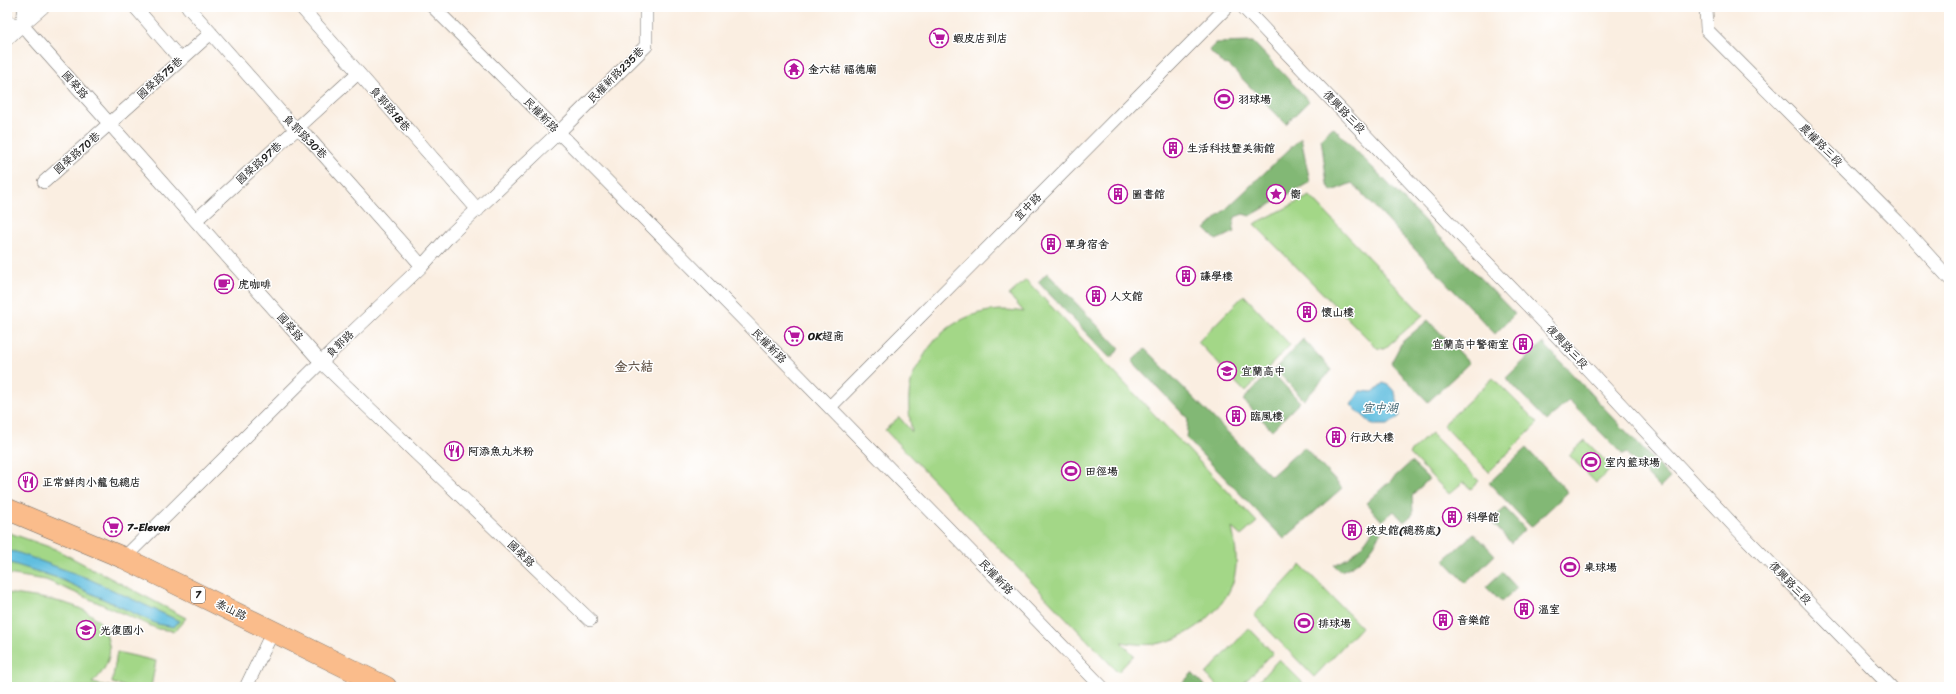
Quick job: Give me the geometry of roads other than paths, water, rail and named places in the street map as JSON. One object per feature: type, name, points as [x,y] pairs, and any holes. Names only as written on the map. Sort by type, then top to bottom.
[{"type":"main road","name":"泰山路","points":[[7,509],[124,558],[386,687]]},
{"type":"street","points":[[22,25],[25,7]]},
{"type":"street","points":[[7,38],[43,7]]},
{"type":"street","points":[[135,7],[181,60]]},
{"type":"street","name":"負郭路30巷","points":[[188,7],[290,123],[306,135],[422,266]]},
{"type":"street","name":"負郭路18巷","points":[[302,7],[478,210]]},
{"type":"street","name":"民權新路","points":[[433,7],[559,132],[830,407],[1102,687]]},
{"type":"street","name":"民權新路235巷","points":[[559,132],[646,46],[646,7]]},
{"type":"street","name":"宜中路","points":[[830,407],[1227,7]]},
{"type":"street","name":"復興路三段","points":[[1243,7],[1531,309],[1737,529],[1891,687]]},
{"type":"street","name":"農權路三段","points":[[1706,7],[1707,30],[1897,222],[1949,278]]},
{"type":"street","points":[[7,23],[22,25]]},
{"type":"street","name":"國榮路","points":[[22,25],[321,362],[590,620]]},
{"type":"street","name":"國榮路75巷","points":[[110,124],[211,32]]},
{"type":"street","name":"國榮路97巷","points":[[196,220],[358,73]]},
{"type":"street","name":"國榮路70巷","points":[[44,182],[110,124]]},
{"type":"street","name":"負郭路","points":[[124,558],[321,362],[422,266],[450,235],[559,132]]},
{"type":"street","points":[[246,687],[273,631]]},
{"type":"water","name":"宜中湖","points":[[1383,383],[1392,388],[1396,396],[1400,416],[1388,425],[1373,425],[1351,405],[1360,391],[1373,392]]},
{"type":"water","points":[[7,551],[16,552],[87,578],[179,621],[174,627],[157,624],[58,578],[7,562]]},
{"type":"place","name":"蝦皮店到店","points":[[939,38]]},
{"type":"place","name":"金六結 福德廟","points":[[794,69]]},
{"type":"place","name":"羽球場","points":[[1224,99]]},
{"type":"place","name":"生活科技暨美術館","points":[[1173,148]]},
{"type":"place","name":"圖書館","points":[[1118,194]]},
{"type":"place","name":"嚮","points":[[1276,194]]},
{"type":"place","name":"單身宿舍","points":[[1051,244]]},
{"type":"place","name":"謙學樓","points":[[1186,276]]},
{"type":"place","name":"虎咖啡","points":[[224,284]]},
{"type":"place","name":"人文館","points":[[1096,296]]},
{"type":"place","name":"懷山樓","points":[[1307,312]]},
{"type":"place","name":"OK超商","points":[[794,336]]},
{"type":"place","name":"宜蘭高中警衛室","points":[[1523,344]]},
{"type":"place","name":"宜蘭高中","points":[[1227,371]]},
{"type":"place","name":"臨風樓","points":[[1236,416]]},
{"type":"place","name":"行政大樓","points":[[1336,437]]},
{"type":"place","name":"阿添魚丸米粉","points":[[454,451]]},
{"type":"place","name":"室內籃球場","points":[[1591,462]]},
{"type":"place","name":"田徑場","points":[[1071,471]]},
{"type":"place","name":"正常鮮肉小籠包總店","points":[[28,482]]},
{"type":"place","name":"科學館","points":[[1452,517]]},
{"type":"place","name":"7-Eleven","points":[[113,527]]},
{"type":"place","name":"校史館(總務處)","points":[[1352,530]]},
{"type":"place","name":"桌球場","points":[[1570,567]]},
{"type":"place","name":"溫室","points":[[1524,609]]},
{"type":"place","name":"音樂館","points":[[1443,620]]},
{"type":"place","name":"排球場","points":[[1304,623]]},
{"type":"place","name":"光復國小","points":[[86,630]]},
{"type":"district","name":"金六結","points":[[634,366]]}]
